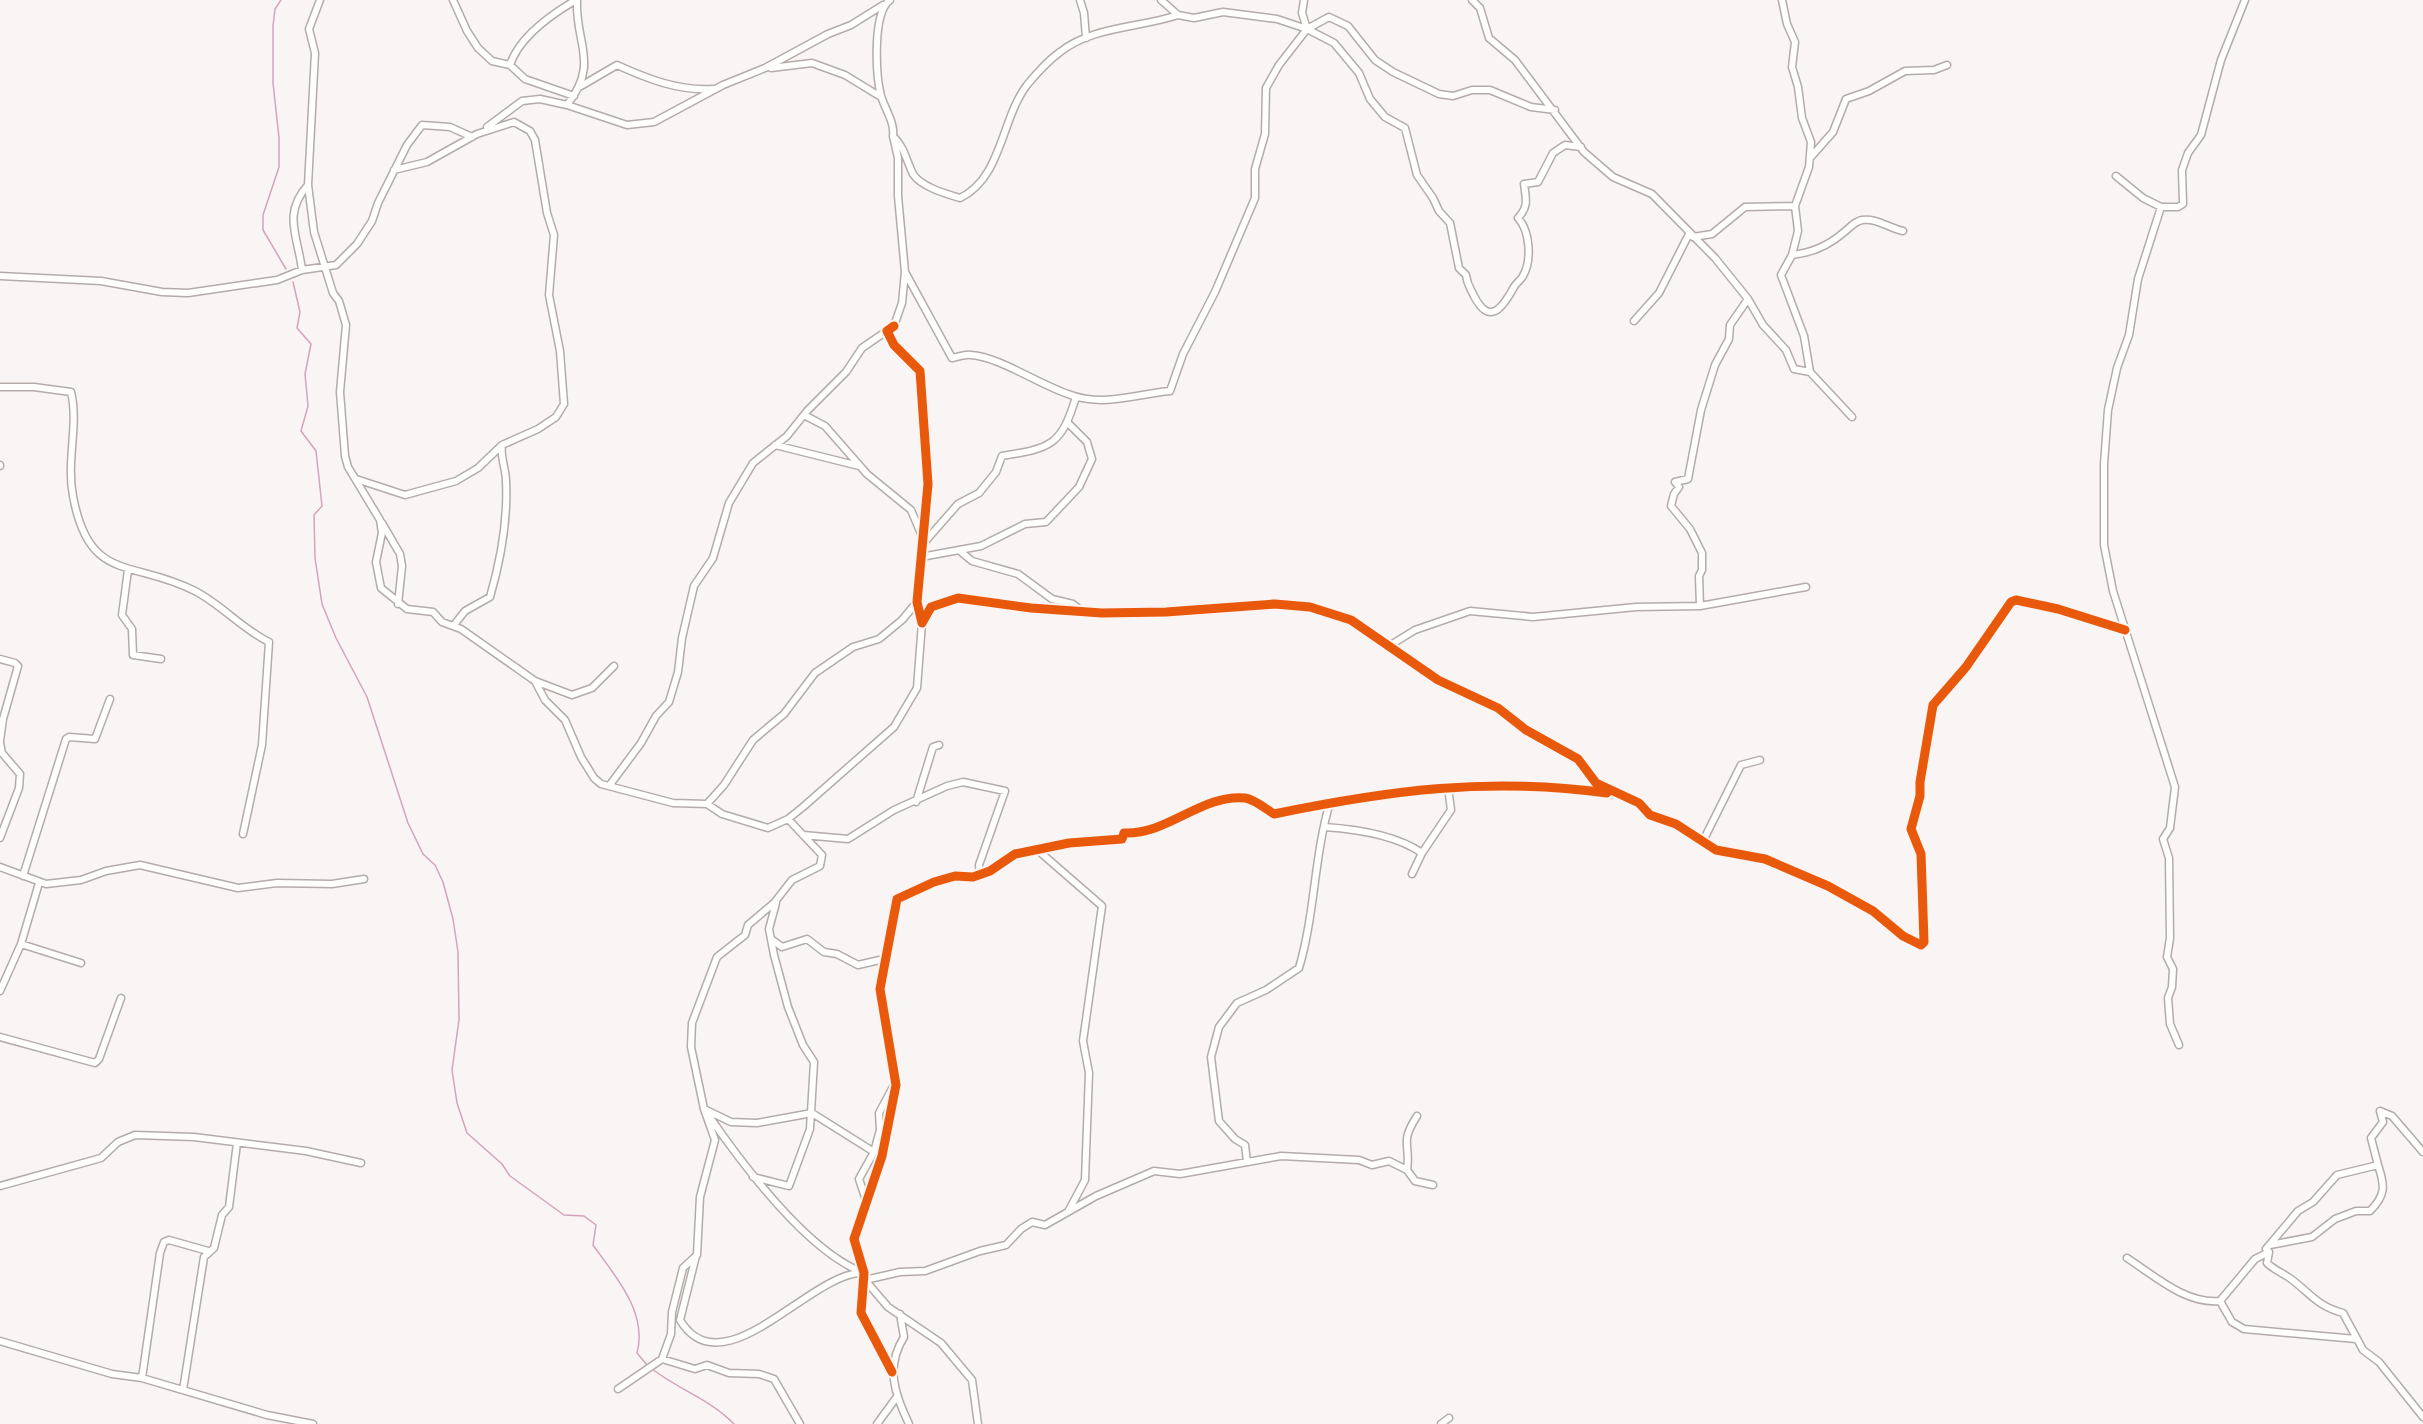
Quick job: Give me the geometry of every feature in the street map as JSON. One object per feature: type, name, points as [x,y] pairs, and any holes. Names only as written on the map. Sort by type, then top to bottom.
[{"type":"street","points":[[320,0],[309,29],[315,53],[308,185],[314,232],[346,325],[340,392],[345,456],[400,554],[402,566],[398,604]]},
{"type":"street","points":[[453,0],[458,14],[478,48],[492,61],[510,65],[525,79],[574,96]]},
{"type":"street","points":[[510,65],[513,56],[547,20],[577,0]]},
{"type":"street","points":[[577,0],[577,15],[586,49],[581,86]]},
{"type":"street","points":[[1080,0],[1084,13],[1086,38]]},
{"type":"street","points":[[1161,0],[1178,15]]},
{"type":"street","points":[[1304,0],[1302,13],[1308,29]]},
{"type":"street","points":[[1472,0],[1480,8],[1489,38],[1515,60],[1581,147],[1613,177],[1652,194],[1748,299],[1763,325],[1786,350],[1794,369],[1810,372]]},
{"type":"street","points":[[1782,0],[1787,24],[1795,42],[1792,67],[1798,87],[1802,118],[1811,142],[1810,158],[1795,206],[1798,231],[1792,255],[1781,275],[1804,336],[1810,372],[1852,417]]},
{"type":"street","points":[[2116,176],[2143,198],[2162,207],[2178,207],[2183,204],[2182,170],[2188,153],[2201,135],[2222,60],[2245,0]]},
{"type":"street","points":[[480,133],[522,101],[540,99],[567,105],[627,125],[654,122],[874,13],[887,1]]},
{"type":"street","points":[[535,681],[545,700],[565,720],[594,778],[609,786],[673,803],[707,804],[722,814],[768,828],[788,819],[894,727],[917,687],[922,623],[917,602],[927,484],[920,371],[894,345],[887,331],[894,326],[902,303],[904,272],[898,195],[898,158],[893,136],[894,129],[881,97],[876,73],[879,22],[887,1]]},
{"type":"street","points":[[893,136],[904,147],[914,176],[942,193],[960,198],[969,193],[987,174],[1027,85],[1060,51],[1098,32],[1152,24],[1178,15],[1194,18],[1224,12],[1277,19],[1308,29],[1334,43],[1359,73],[1370,99],[1385,117],[1405,128],[1417,175],[1433,198],[1438,211],[1450,223],[1453,246],[1459,268],[1466,275],[1467,287],[1480,307],[1488,311],[1499,310],[1507,303],[1515,285],[1523,276],[1527,259],[1527,239],[1525,226],[1518,218],[1525,211],[1527,201],[1524,184],[1538,182],[1553,153],[1564,145],[1581,147]]},
{"type":"street","points":[[904,272],[952,358],[971,355],[1011,368],[1050,388],[1076,397],[1118,400],[1145,393],[1170,391],[1183,354],[1215,292],[1255,198],[1255,169],[1265,134],[1266,88],[1279,64],[1308,29],[1329,17],[1348,26],[1375,60],[1393,72],[1439,94],[1453,96],[1472,90],[1490,90],[1531,107],[1555,110]]},
{"type":"street","points":[[765,68],[812,63],[845,75],[881,97]]},
{"type":"street","points":[[567,105],[581,86],[617,65],[631,73],[683,89],[717,89]]},
{"type":"street","points":[[1810,158],[1833,132],[1845,99],[1869,91],[1905,72],[1934,70],[1947,65]]},
{"type":"street","points":[[356,479],[405,495],[456,481],[478,468],[502,445],[538,429],[556,417],[564,404],[560,351],[549,295],[555,243],[547,213],[545,190],[534,138],[530,131],[514,122],[480,133],[427,162],[394,170]]},
{"type":"street","points":[[0,276],[101,281],[162,292],[188,292],[277,280],[302,270],[336,265],[363,235],[394,170],[422,125],[450,127],[472,137]]},
{"type":"street","points":[[302,270],[292,215],[294,205],[308,185]]},
{"type":"street","points":[[1691,235],[1712,234],[1744,207],[1795,206]]},
{"type":"street","points":[[2162,207],[2138,279],[2129,335],[2117,368],[2108,410],[2104,464],[2104,545],[2113,591],[2175,788],[2170,828],[2163,839],[2169,858],[2170,938],[2168,957],[2173,969],[2172,987],[2168,998],[2170,1024],[2179,1045]]},
{"type":"street","points":[[1792,255],[1812,253],[1843,234],[1854,223],[1863,220],[1880,222],[1903,231]]},
{"type":"street","points":[[1634,321],[1659,293],[1691,235]]},
{"type":"street","points":[[1700,606],[1699,576],[1702,570],[1702,553],[1690,529],[1671,506],[1674,494],[1679,487],[1675,482],[1688,479],[1701,411],[1715,365],[1729,339],[1730,325],[1748,299]]},
{"type":"street","points":[[609,786],[656,716],[669,702],[678,672],[682,638],[694,586],[712,558],[729,503],[753,463],[787,436],[839,379],[862,348],[894,326]]},
{"type":"street","points":[[0,387],[34,387],[71,393],[75,410],[69,474],[81,532],[92,549],[128,570],[192,590],[269,642],[262,745],[243,834]]},
{"type":"street","points":[[923,541],[958,504],[979,493],[996,472],[1002,456],[1047,447],[1068,423],[1076,397]]},
{"type":"street","points":[[804,415],[825,426],[853,460],[863,466],[879,485],[911,510],[923,541]]},
{"type":"street","points":[[921,557],[981,546],[1025,524],[1046,522],[1079,487],[1092,459],[1087,442],[1068,423]]},
{"type":"street","points":[[454,625],[465,611],[490,597],[494,583],[505,529],[506,481],[501,453],[502,445]]},
{"type":"street","points":[[775,445],[863,466]]},
{"type":"street","points":[[381,520],[382,533],[376,561],[377,574],[381,588],[398,604],[421,612],[433,612],[442,621],[454,625],[535,681],[572,695],[592,688],[614,666]]},
{"type":"street","points":[[960,550],[972,561],[1018,574],[1052,599],[1073,604],[1084,612]]},
{"type":"street","points":[[128,570],[122,615],[132,629],[133,655],[161,659]]},
{"type":"street","points":[[1389,646],[1415,630],[1470,610],[1533,617],[1636,607],[1700,606],[1806,587]]},
{"type":"street","points":[[922,623],[931,607],[958,598],[1084,612],[1166,612],[1275,604],[1310,607],[1351,620],[1438,680],[1498,708],[1526,730],[1578,759],[1596,783],[1639,803],[1650,815],[1676,824],[1716,850],[1765,859],[1828,885],[1874,911],[1903,936],[1923,944],[1925,933],[1921,894],[1921,854],[1911,829],[1920,796],[1920,782],[1933,705],[1966,667],[2012,602],[2016,600],[2058,609],[2125,630]]},
{"type":"street","points":[[707,804],[746,754],[753,740],[784,714],[815,673],[853,647],[879,639],[902,620],[917,602]]},
{"type":"street","points":[[0,659],[18,666],[3,719],[0,742],[2,753],[20,774],[19,788],[0,838]]},
{"type":"street","points":[[23,876],[66,739],[95,740],[110,699]]},
{"type":"street","points":[[916,802],[933,747],[939,745]]},
{"type":"street","points":[[1703,841],[1741,765],[1760,760]]},
{"type":"street","points":[[803,835],[848,840],[894,810],[947,786],[963,782],[1005,791],[979,865],[980,874]]},
{"type":"street","points":[[978,1424],[972,1380],[941,1343],[888,1307],[865,1276],[854,1239],[882,1156],[896,1083],[880,989],[897,899],[934,882],[955,876],[990,871],[1015,854],[1069,843],[1122,839],[1124,833],[1151,831],[1214,802],[1247,798],[1274,814],[1356,797],[1448,787],[1534,786],[1616,794]]},
{"type":"street","points":[[1412,874],[1422,853],[1451,810],[1448,787]]},
{"type":"street","points":[[1247,1162],[1245,1145],[1235,1139],[1220,1121],[1210,1057],[1219,1027],[1237,1003],[1266,990],[1299,968],[1309,934],[1324,827],[1330,802]]},
{"type":"street","points":[[788,819],[822,855],[820,866],[792,880],[777,900],[748,926],[745,935],[717,957],[692,1023],[691,1047],[704,1109],[715,1140],[700,1197],[697,1255],[680,1320],[689,1335],[708,1344],[734,1341],[804,1301],[835,1280],[852,1274],[865,1276],[925,1271],[980,1251],[1006,1245],[1021,1229],[1032,1222],[1045,1225],[1096,1196],[1154,1171],[1180,1174],[1281,1156],[1359,1160],[1372,1165],[1389,1161],[1407,1170],[1415,1181],[1433,1185]]},
{"type":"street","points":[[1324,827],[1361,832],[1414,847],[1422,853]]},
{"type":"street","points":[[1040,849],[1041,853],[1102,906],[1083,1041],[1089,1073],[1085,1180],[1067,1214]]},
{"type":"street","points":[[0,867],[39,883],[81,880],[106,871],[140,865],[238,888],[278,883],[332,884],[364,879]]},
{"type":"street","points":[[0,991],[21,944],[39,883]]},
{"type":"street","points":[[753,1177],[789,1186],[810,1129],[812,1113],[814,1062],[803,1045],[788,1006],[769,929],[777,900]]},
{"type":"street","points":[[771,939],[782,947],[807,939],[824,952],[837,954],[858,965],[884,959]]},
{"type":"street","points":[[21,944],[81,963]]},
{"type":"street","points":[[0,1037],[95,1063],[99,1059],[121,998]]},
{"type":"street","points":[[866,1201],[859,1179],[874,1152],[880,1130],[879,1113],[896,1083]]},
{"type":"street","points":[[704,1109],[731,1122],[757,1124],[812,1113],[874,1152]]},
{"type":"street","points":[[704,1109],[753,1177],[833,1259],[865,1276]]},
{"type":"street","points":[[2269,1249],[2312,1237],[2335,1220],[2356,1211],[2370,1211],[2381,1200],[2383,1191],[2371,1138],[2383,1122],[2380,1111],[2392,1116],[2423,1152]]},
{"type":"street","points":[[1407,1170],[1408,1159],[1405,1143],[1408,1130],[1418,1116]]},
{"type":"street","points":[[0,1186],[101,1158],[118,1142],[135,1135],[194,1137],[306,1151],[361,1163]]},
{"type":"street","points":[[183,1390],[204,1257],[214,1248],[222,1215],[230,1207],[237,1143]]},
{"type":"street","points":[[2127,1257],[2190,1298],[2207,1302],[2220,1301],[2255,1259],[2269,1249],[2298,1211],[2313,1202],[2337,1174],[2378,1165]]},
{"type":"street","points":[[142,1378],[160,1253],[164,1242],[169,1240],[208,1251]]},
{"type":"street","points":[[2269,1249],[2267,1263],[2272,1269],[2294,1280],[2323,1307],[2343,1313],[2363,1350],[2379,1362],[2423,1417]]},
{"type":"street","points":[[618,1389],[662,1359],[671,1334],[672,1312],[683,1268],[697,1255]]},
{"type":"street","points":[[865,1276],[861,1313],[892,1372],[896,1398],[909,1424]]},
{"type":"street","points":[[2220,1301],[2232,1322],[2244,1329],[2357,1339]]},
{"type":"street","points":[[892,1372],[898,1347],[904,1337],[900,1314]]},
{"type":"street","points":[[0,1341],[112,1374],[142,1378],[267,1415],[313,1424]]},
{"type":"street","points":[[662,1359],[695,1369],[707,1365],[729,1373],[759,1374],[774,1379],[800,1424]]},
{"type":"street","points":[[877,1424],[896,1398]]},
{"type":"street","points":[[1442,1424],[1449,1418]]},
{"type":"waterway","points":[[281,0],[275,9],[273,26],[273,83],[279,138],[279,167],[263,215],[263,230],[286,269]]},
{"type":"waterway","points":[[293,282],[300,312],[297,328],[311,344],[305,374],[308,406],[301,431],[316,451],[322,506],[314,515],[315,558],[322,604],[336,638],[367,697],[408,823],[423,854],[435,865],[443,882],[453,919],[458,952],[459,1020],[452,1070],[457,1103],[467,1133],[502,1164],[510,1176],[564,1215],[584,1216],[596,1225],[593,1245],[619,1282],[634,1309],[638,1323],[637,1353],[647,1365]]},
{"type":"waterway","points":[[651,1368],[715,1408],[734,1424]]},
{"type":"cycle path","points":[[894,326],[887,331],[894,345],[920,371],[928,484],[917,602],[922,623],[931,607],[958,598],[1031,608],[1102,613],[1166,612],[1275,604],[1310,607],[1351,620],[1438,680],[1498,708],[1526,730],[1578,759],[1596,783],[1639,803],[1650,815],[1676,824],[1716,850],[1765,859],[1828,886],[1873,911],[1903,936],[1921,945],[1924,942],[1921,854],[1911,829],[1920,796],[1920,782],[1933,705],[1966,667],[2011,602],[2016,600],[2058,609],[2125,630]]},
{"type":"cycle path","points":[[892,1372],[861,1313],[864,1273],[854,1239],[882,1156],[896,1085],[880,989],[897,899],[934,882],[955,876],[973,877],[990,871],[1015,854],[1069,843],[1122,839],[1124,833],[1155,828],[1199,808],[1229,798],[1249,799],[1274,814],[1358,798],[1440,788],[1522,786],[1607,793]]}]
